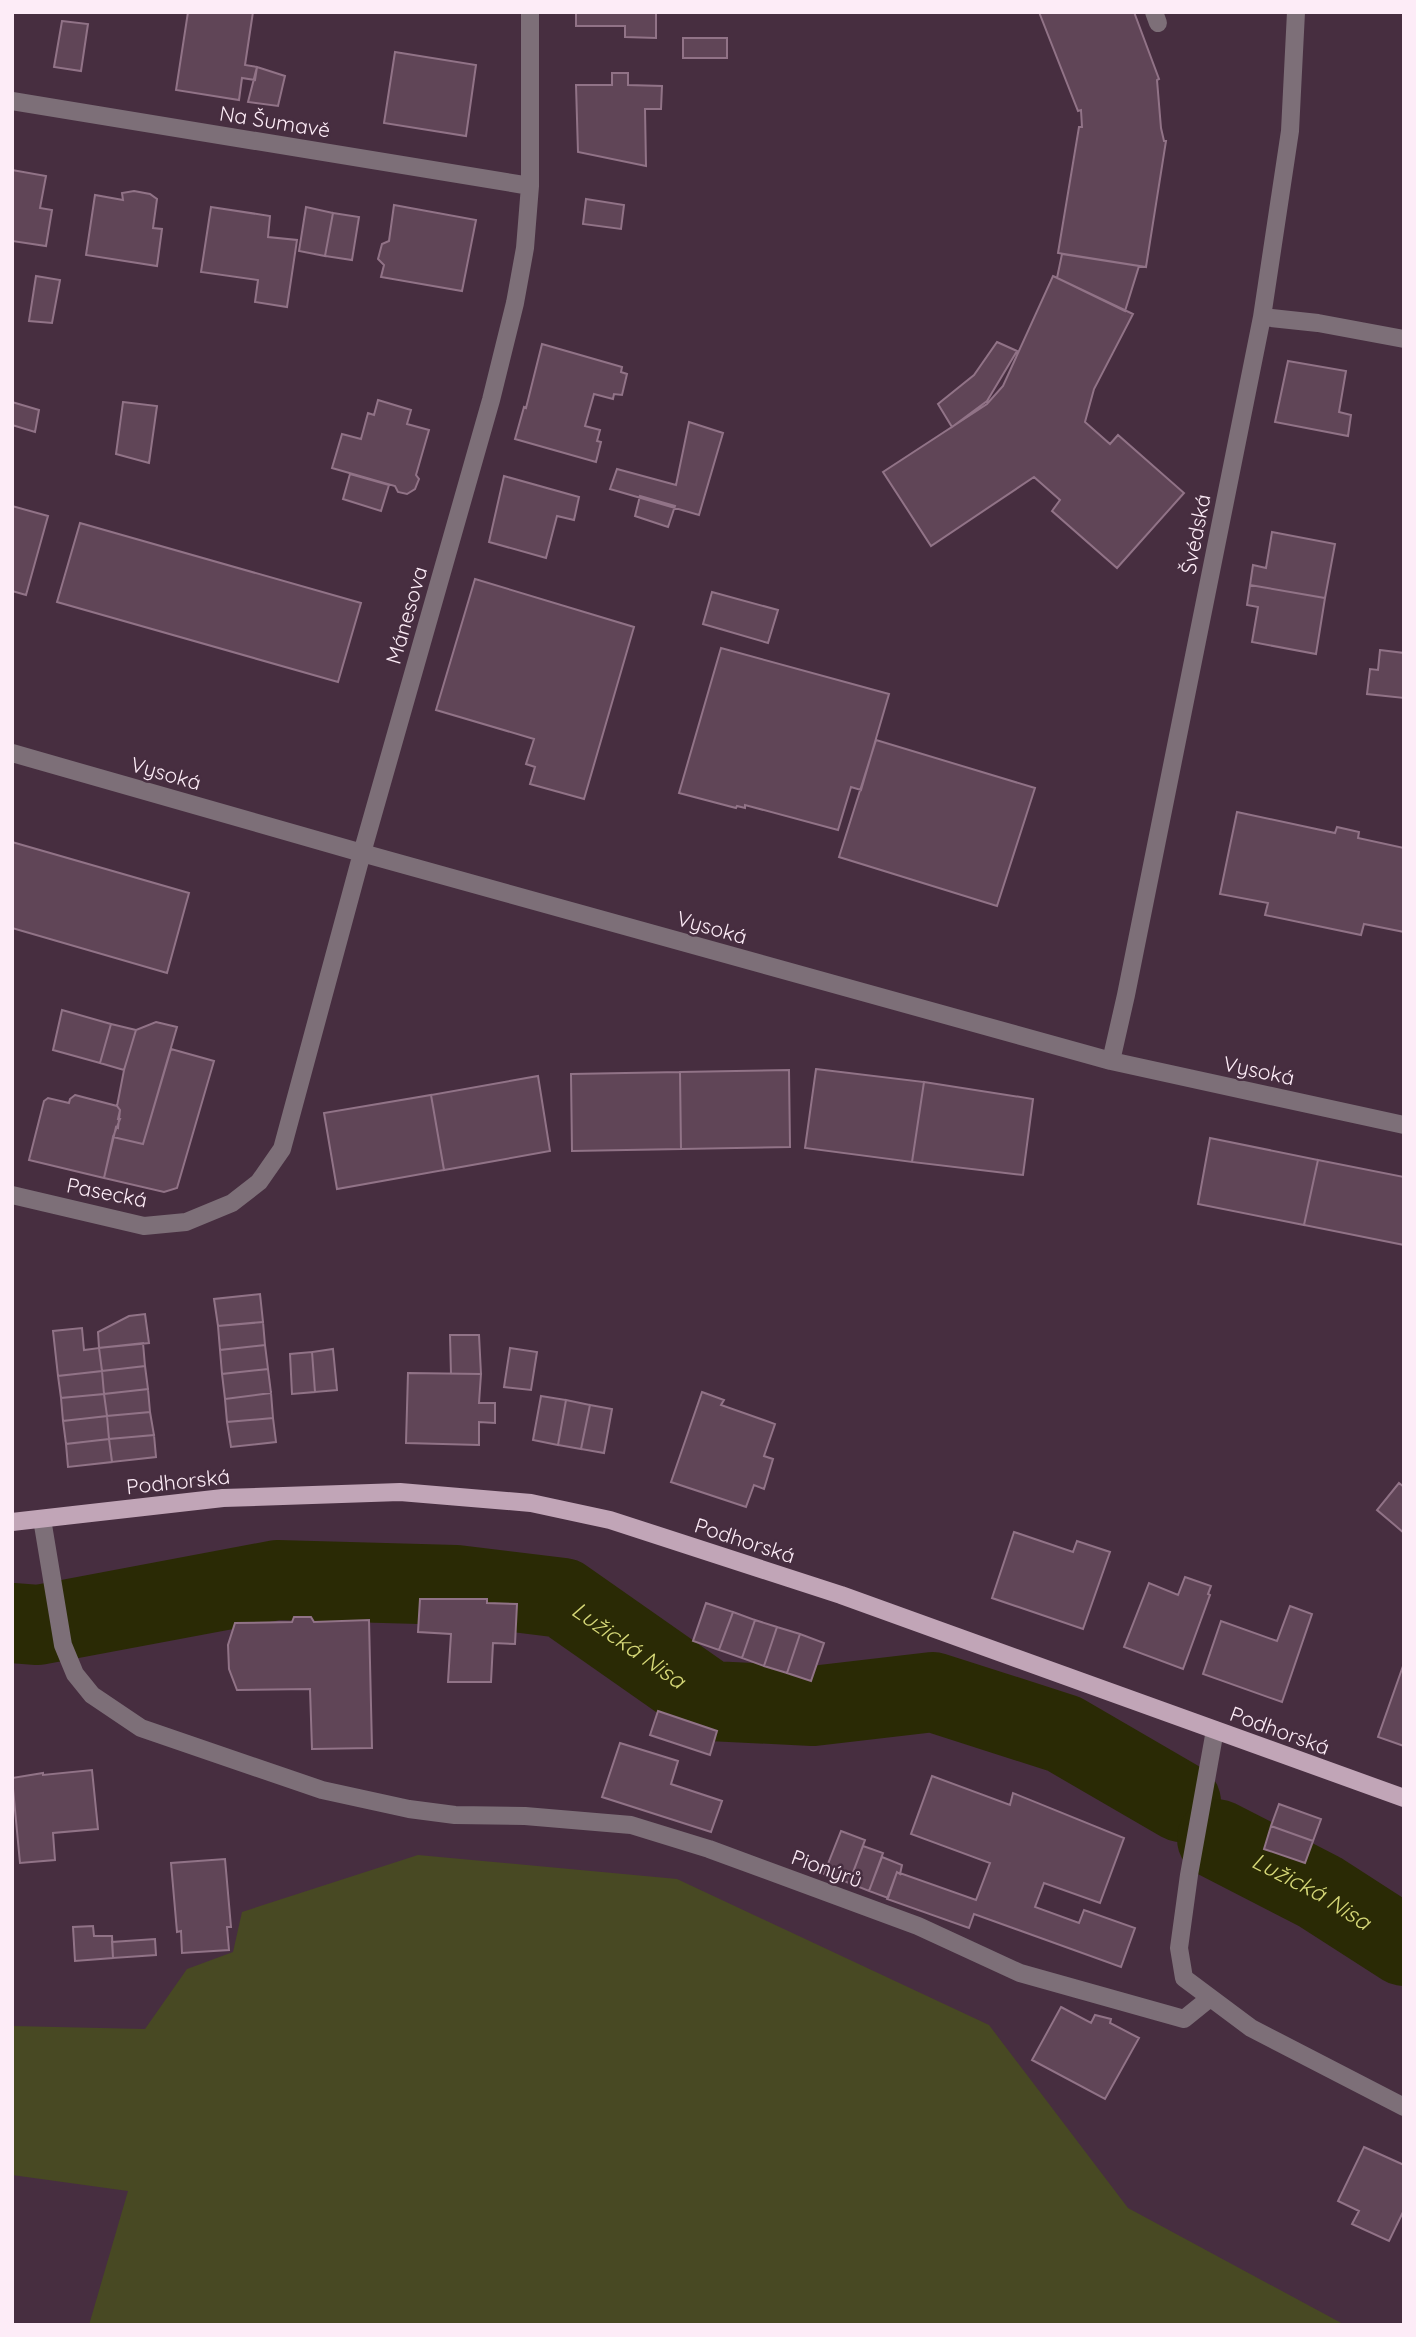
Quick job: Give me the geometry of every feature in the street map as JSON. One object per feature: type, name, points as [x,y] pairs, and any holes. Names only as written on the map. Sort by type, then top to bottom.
[{"type":"main road","name":"Podhorská","points":[[12,1522],[223,1498],[400,1492],[531,1503],[610,1520],[841,1595],[1404,1798]]},
{"type":"street","name":"Mánesova","points":[[232,1203],[259,1182],[282,1149],[362,853],[491,400],[525,248],[530,186],[530,12]]},
{"type":"street","name":"Švédská","points":[[1111,1061],[1262,317],[1290,131],[1296,12]]},
{"type":"street","name":"Na Šumavě","points":[[12,101],[530,186]]},
{"type":"street","points":[[1262,317],[1318,323],[1404,339]]},
{"type":"street","name":"Vysoká","points":[[12,753],[1111,1061],[1404,1125]]},
{"type":"street","name":"Pasecká","points":[[12,1195],[144,1226],[186,1222],[232,1203]]},
{"type":"street","name":"Pionýrů","points":[[43,1519],[49,1572],[63,1645],[75,1674],[92,1695],[141,1728],[322,1790],[409,1810],[455,1815],[525,1815],[631,1825],[709,1849],[918,1926],[1020,1973],[1184,2019],[1210,1998]]},
{"type":"street","points":[[1215,1730],[1179,1948],[1184,1978],[1251,2028],[1404,2107]]},
{"type":"shaded area","points":[[418,1855],[677,1879],[989,2025],[1128,2208],[1345,2325],[89,2325],[128,2191],[12,2175],[12,2026],[145,2029],[187,1969],[233,1952],[242,1912]]},
{"type":"building","points":[[188,12],[253,12],[245,65],[257,67],[255,80],[242,78],[239,100],[176,90]]},
{"type":"building","points":[[576,12],[656,12],[656,38],[625,37],[625,26],[576,26]]},
{"type":"building","points":[[1039,12],[1134,12],[1159,79],[1161,128],[1166,141],[1146,267],[1058,253],[1079,127],[1082,127],[1081,110],[1078,111]]},
{"type":"building","points":[[62,21],[88,24],[81,71],[54,67]]},
{"type":"building","points":[[683,38],[727,38],[727,58],[683,58]]},
{"type":"building","points":[[395,52],[476,65],[466,136],[384,123]]},
{"type":"building","points":[[257,67],[285,76],[278,106],[248,102]]},
{"type":"building","points":[[612,73],[628,73],[628,85],[662,86],[661,109],[645,109],[646,166],[578,152],[576,85],[612,85]]},
{"type":"building","points":[[12,170],[46,176],[40,208],[52,210],[46,246],[12,241]]},
{"type":"building","points":[[134,191],[150,194],[157,199],[153,228],[162,229],[157,266],[86,255],[95,195],[123,200],[122,193]]},
{"type":"building","points":[[586,199],[624,205],[621,229],[583,224]]},
{"type":"building","points":[[394,205],[476,220],[462,291],[381,277],[384,265],[378,259],[382,244],[389,241]]},
{"type":"building","points":[[211,207],[270,216],[268,237],[297,240],[287,307],[255,302],[258,280],[201,272]]},
{"type":"building","points":[[306,207],[333,213],[325,256],[299,251]]},
{"type":"building","points":[[333,213],[359,217],[352,260],[325,256]]},
{"type":"building","points":[[1062,254],[1139,266],[1125,311],[1057,278]]},
{"type":"building","points":[[36,276],[60,280],[52,323],[29,321]]},
{"type":"building","points":[[1053,276],[1133,314],[1094,389],[1085,422],[1110,444],[1118,435],[1184,493],[1117,568],[1052,511],[1060,500],[1034,477],[931,546],[883,472],[987,404],[1003,386]]},
{"type":"building","points":[[997,342],[1017,351],[987,401],[952,427],[938,404],[974,375]]},
{"type":"building","points":[[542,344],[622,367],[621,372],[627,374],[622,395],[614,394],[613,399],[594,394],[585,426],[600,430],[597,441],[601,442],[596,462],[515,439],[524,407],[526,408]]},
{"type":"building","points":[[1288,361],[1346,371],[1339,412],[1351,415],[1348,436],[1275,422]]},
{"type":"building","points":[[378,400],[411,410],[407,424],[429,430],[416,475],[419,479],[415,489],[407,494],[398,492],[395,486],[332,468],[342,434],[361,439],[368,413],[374,415]]},
{"type":"building","points":[[12,402],[39,410],[35,432],[12,425]]},
{"type":"building","points":[[123,402],[157,406],[149,463],[116,454]]},
{"type":"building","points":[[689,422],[723,433],[699,515],[610,489],[617,469],[676,485]]},
{"type":"building","points":[[350,474],[389,485],[381,511],[343,499]]},
{"type":"building","points":[[504,476],[579,497],[574,520],[557,516],[546,558],[489,542]]},
{"type":"building","points":[[640,496],[675,506],[668,527],[635,516]]},
{"type":"building","points":[[12,506],[48,516],[26,595],[12,591]]},
{"type":"building","points":[[80,523],[361,603],[338,682],[57,602]]},
{"type":"building","points":[[1272,532],[1335,544],[1325,598],[1250,585],[1253,565],[1266,568]]},
{"type":"building","points":[[475,579],[634,627],[584,799],[530,784],[535,767],[526,764],[534,739],[436,710]]},
{"type":"building","points":[[1250,585],[1325,598],[1316,654],[1252,642],[1258,607],[1247,605]]},
{"type":"building","points":[[712,592],[778,610],[768,643],[703,624]]},
{"type":"building","points":[[721,648],[889,694],[861,790],[851,787],[838,830],[745,805],[745,808],[736,808],[679,793]]},
{"type":"building","points":[[1380,650],[1404,653],[1404,698],[1367,694],[1370,669],[1378,670]]},
{"type":"building","points":[[876,740],[1035,788],[997,906],[839,857]]},
{"type":"building","points":[[1237,812],[1335,833],[1337,827],[1359,832],[1358,838],[1404,848],[1404,932],[1364,924],[1361,935],[1265,915],[1268,903],[1220,894]]},
{"type":"building","points":[[12,842],[189,893],[167,973],[12,928]]},
{"type":"building","points":[[62,1010],[111,1024],[100,1063],[53,1050]]},
{"type":"building","points":[[156,1022],[177,1027],[143,1144],[113,1137],[120,1119],[117,1106],[124,1070],[136,1030]]},
{"type":"building","points":[[111,1024],[136,1030],[124,1070],[100,1063]]},
{"type":"building","points":[[171,1049],[214,1061],[177,1188],[164,1192],[104,1178],[113,1137],[143,1144]]},
{"type":"building","points":[[816,1069],[924,1082],[912,1162],[805,1148]]},
{"type":"building","points":[[789,1070],[790,1147],[681,1149],[680,1072]]},
{"type":"building","points":[[680,1072],[681,1149],[572,1151],[571,1074]]},
{"type":"building","points":[[538,1076],[550,1151],[444,1170],[431,1095]]},
{"type":"building","points":[[924,1082],[1033,1099],[1023,1175],[912,1162]]},
{"type":"building","points":[[75,1095],[117,1106],[120,1110],[118,1128],[116,1127],[104,1178],[29,1160],[44,1101],[48,1098],[69,1103]]},
{"type":"building","points":[[431,1095],[444,1170],[337,1189],[324,1113]]},
{"type":"building","points":[[1210,1138],[1318,1160],[1304,1225],[1198,1204]]},
{"type":"building","points":[[1318,1160],[1404,1177],[1404,1245],[1304,1225]]},
{"type":"building","points":[[260,1294],[263,1322],[218,1326],[214,1299]]},
{"type":"building","points":[[145,1314],[149,1343],[99,1348],[98,1332],[129,1316]]},
{"type":"building","points":[[263,1322],[265,1345],[220,1350],[218,1326]]},
{"type":"building","points":[[82,1328],[84,1350],[99,1348],[102,1371],[58,1376],[53,1331]]},
{"type":"building","points":[[450,1335],[479,1335],[481,1374],[451,1374]]},
{"type":"building","points":[[143,1343],[145,1366],[102,1371],[99,1348]]},
{"type":"building","points":[[265,1345],[268,1369],[222,1374],[220,1350]]},
{"type":"building","points":[[510,1348],[537,1352],[531,1390],[504,1387]]},
{"type":"building","points":[[333,1349],[337,1390],[315,1392],[312,1352]]},
{"type":"building","points":[[312,1352],[315,1392],[292,1394],[290,1354]]},
{"type":"building","points":[[145,1366],[148,1389],[104,1394],[102,1371]]},
{"type":"building","points":[[268,1369],[271,1393],[225,1399],[222,1374]]},
{"type":"building","points":[[102,1371],[104,1394],[61,1398],[58,1376]]},
{"type":"building","points":[[408,1373],[481,1374],[479,1403],[495,1403],[495,1423],[479,1422],[479,1445],[406,1443]]},
{"type":"building","points":[[148,1389],[150,1412],[107,1416],[104,1394]]},
{"type":"building","points":[[702,1392],[724,1400],[721,1405],[775,1424],[764,1456],[773,1459],[764,1489],[754,1485],[746,1507],[671,1482]]},
{"type":"building","points":[[271,1393],[273,1418],[227,1422],[225,1399]]},
{"type":"building","points":[[104,1394],[107,1416],[63,1421],[61,1398]]},
{"type":"building","points":[[541,1396],[566,1400],[558,1445],[533,1440]]},
{"type":"building","points":[[566,1400],[590,1405],[581,1449],[558,1445]]},
{"type":"building","points":[[590,1405],[612,1409],[604,1453],[581,1449]]},
{"type":"building","points":[[150,1412],[154,1435],[109,1439],[107,1416]]},
{"type":"building","points":[[107,1416],[109,1439],[66,1444],[63,1421]]},
{"type":"building","points":[[273,1418],[276,1442],[231,1447],[227,1422]]},
{"type":"building","points":[[154,1435],[156,1457],[112,1462],[109,1439]]},
{"type":"building","points":[[109,1439],[112,1462],[68,1467],[66,1444]]},
{"type":"building","points":[[1399,1483],[1404,1487],[1404,1533],[1377,1510]]},
{"type":"building","points":[[1014,1532],[1073,1552],[1077,1541],[1110,1552],[1083,1629],[992,1598]]},
{"type":"building","points":[[1185,1577],[1211,1586],[1183,1669],[1124,1647],[1149,1583],[1178,1595]]},
{"type":"building","points":[[420,1599],[487,1599],[487,1603],[517,1604],[515,1644],[493,1643],[491,1682],[448,1682],[451,1634],[418,1632]]},
{"type":"building","points":[[706,1603],[733,1612],[719,1650],[693,1641]]},
{"type":"building","points":[[1290,1606],[1312,1614],[1282,1702],[1203,1674],[1221,1621],[1277,1641]]},
{"type":"building","points":[[733,1612],[755,1620],[742,1658],[719,1650]]},
{"type":"building","points":[[294,1617],[311,1617],[314,1622],[369,1620],[372,1748],[312,1749],[310,1689],[237,1690],[229,1669],[228,1645],[235,1623],[292,1622]]},
{"type":"building","points":[[755,1620],[777,1627],[764,1666],[742,1658]]},
{"type":"building","points":[[777,1627],[800,1634],[787,1673],[764,1666]]},
{"type":"building","points":[[800,1634],[824,1643],[811,1681],[787,1673]]},
{"type":"building","points":[[1404,1667],[1404,1746],[1378,1737]]},
{"type":"building","points":[[658,1711],[717,1731],[710,1755],[650,1735]]},
{"type":"building","points":[[620,1743],[678,1761],[671,1784],[722,1801],[711,1832],[602,1797]]},
{"type":"building","points":[[92,1770],[98,1829],[53,1833],[55,1860],[20,1863],[12,1778]]},
{"type":"building","points":[[932,1776],[1010,1805],[1013,1793],[1124,1838],[1100,1903],[1044,1883],[1035,1907],[1079,1923],[1084,1910],[1135,1928],[1121,1967],[974,1914],[969,1928],[887,1899],[897,1872],[976,1900],[990,1863],[911,1834]]},
{"type":"building","points":[[1279,1804],[1321,1819],[1313,1841],[1271,1826]]},
{"type":"building","points":[[1271,1826],[1313,1841],[1305,1863],[1264,1849]]},
{"type":"building","points":[[841,1831],[865,1840],[849,1883],[824,1874]]},
{"type":"building","points":[[863,1846],[883,1853],[869,1891],[849,1883]]},
{"type":"building","points":[[882,1857],[902,1865],[888,1898],[869,1891]]},
{"type":"building","points":[[225,1859],[231,1927],[227,1927],[229,1950],[182,1953],[181,1931],[177,1932],[171,1863]]},
{"type":"building","points":[[93,1926],[94,1936],[112,1936],[113,1958],[75,1961],[73,1927]]},
{"type":"building","points":[[155,1939],[156,1955],[113,1958],[112,1942]]},
{"type":"building","points":[[1061,2007],[1091,2023],[1095,2015],[1111,2019],[1110,2023],[1139,2038],[1105,2099],[1032,2060]]},
{"type":"building","points":[[1364,2147],[1404,2165],[1404,2210],[1389,2241],[1352,2224],[1359,2211],[1338,2201]]},
{"type":"waterway","name":"Lužická Nisa","points":[[12,1623],[38,1625],[277,1580],[456,1585],[563,1598],[710,1701],[813,1706],[933,1692],[1064,1734],[1181,1802]]},
{"type":"waterway","name":"Lužická Nisa","points":[[1217,1839],[1320,1892],[1404,1946]]}]
